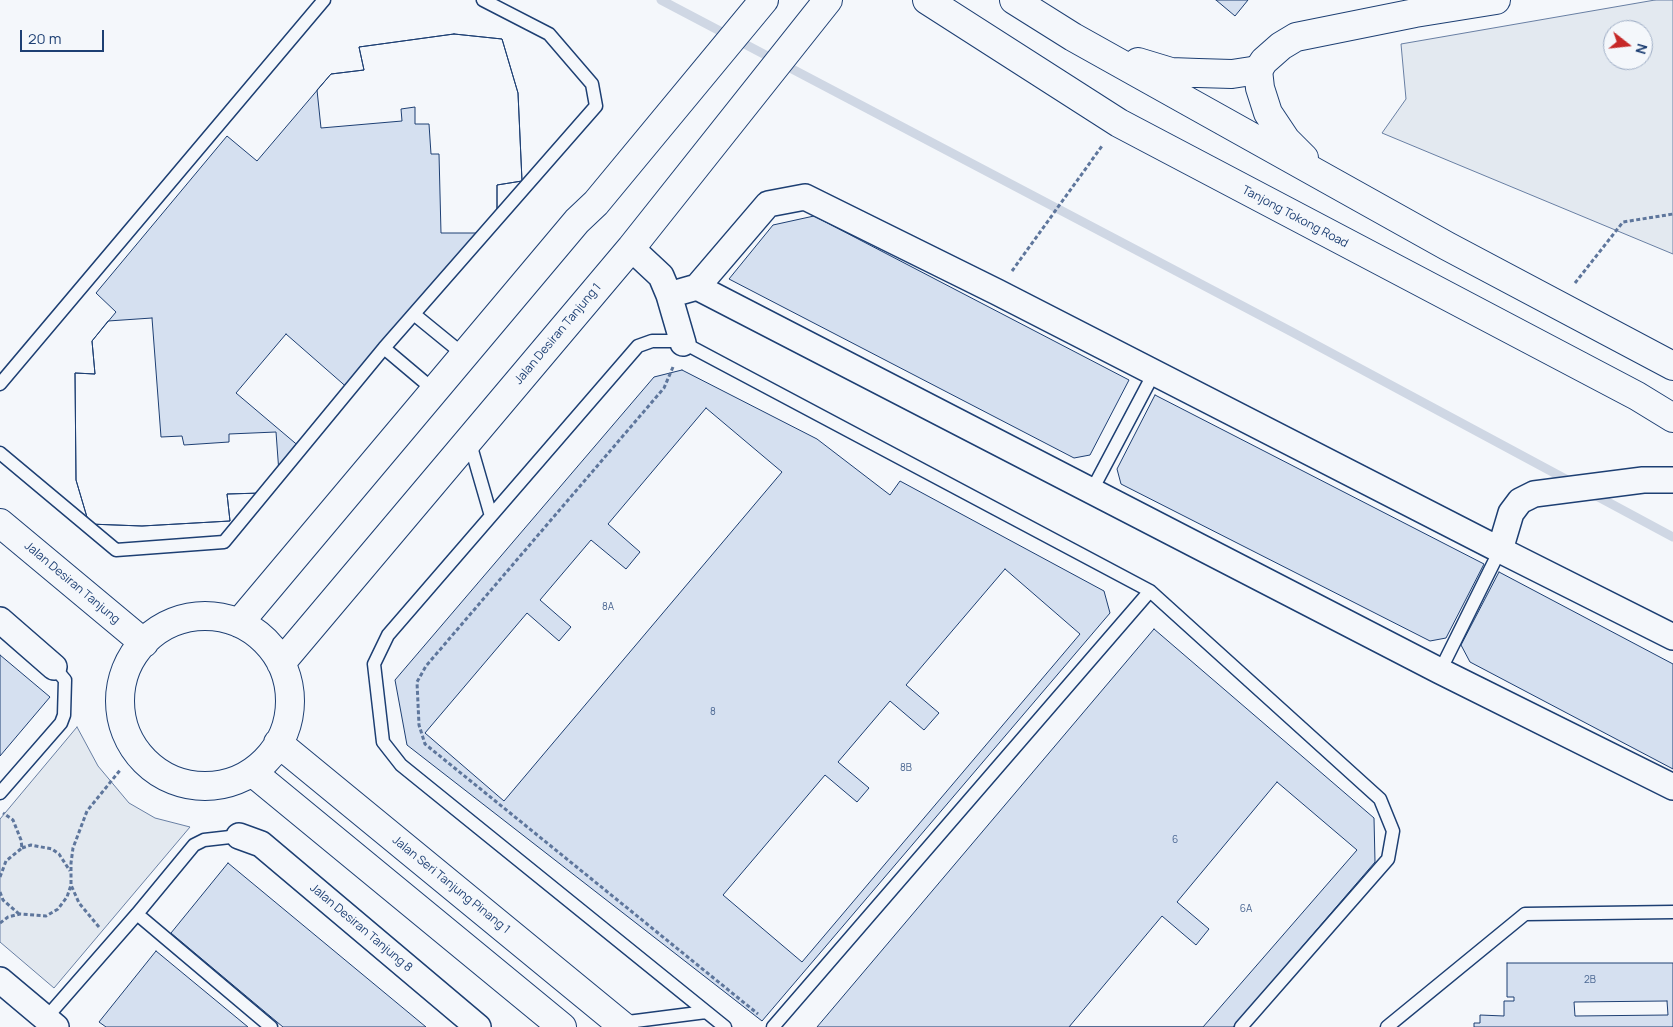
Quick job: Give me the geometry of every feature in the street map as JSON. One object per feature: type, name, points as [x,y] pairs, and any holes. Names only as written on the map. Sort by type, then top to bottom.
[{"type":"street","points":[[239,623],[464,355],[596,203],[764,0]]},
{"type":"street","name":"Jalan Desiran Tanjung 1","points":[[281,663],[631,248],[828,0]]},
{"type":"street","name":"Tanjong Tokong Road","points":[[927,0],[1119,123],[1637,396],[1673,418]]},
{"type":"street","points":[[1014,0],[1073,37],[1322,176],[1557,305],[1673,366]]},
{"type":"street","points":[[1073,37],[1148,66],[1172,72],[1232,74],[1258,70],[1281,46],[1296,37],[1415,6],[1496,0]]},
{"type":"street","points":[[1258,70],[1268,113],[1286,140],[1322,176]]},
{"type":"street","points":[[669,295],[698,287],[768,204],[805,197],[997,292],[1673,637]]},
{"type":"street","points":[[631,248],[661,276],[669,295],[683,343]]},
{"type":"street","points":[[698,287],[1440,671],[1673,787]]},
{"type":"street","points":[[1500,550],[1511,513],[1520,501],[1534,494],[1642,480],[1673,480]]},
{"type":"street","name":"Jalan Desiran Tanjung","points":[[0,523],[144,643]]},
{"type":"street","points":[[214,616],[239,623],[256,633],[270,646],[281,663],[288,682],[289,703],[286,724],[278,743],[267,759],[252,772],[230,783],[197,785],[180,783],[158,772],[139,755],[126,734],[120,710],[122,684],[130,661],[144,643],[165,626],[189,617],[214,616]]},
{"type":"street","points":[[0,620],[54,667]]},
{"type":"street","name":"Jalan Seri Tanjung Pinang 1","points":[[278,743],[622,1025]]},
{"type":"street","points":[[252,772],[562,1027]]},
{"type":"street","name":"Jalan Desiran Tanjung 8","points":[[239,836],[261,844],[478,1027]]},
{"type":"street","points":[[0,980],[51,1023]]},
{"type":"lane","points":[[0,384],[324,0]]},
{"type":"lane","points":[[0,453],[116,550],[224,542],[384,348],[415,315],[596,106],[592,84],[549,34],[483,0]]},
{"type":"lane","points":[[415,315],[464,355]]},
{"type":"lane","points":[[726,1027],[401,765],[383,742],[374,664],[388,635],[638,346],[652,341],[683,343],[1150,591],[1380,799],[1393,831],[1388,858],[1241,1027]]},
{"type":"lane","points":[[384,348],[435,391]]},
{"type":"lane","points":[[1091,492],[1154,373]]},
{"type":"lane","points":[[469,440],[491,516]]},
{"type":"lane","points":[[1440,671],[1500,550]]},
{"type":"lane","points":[[773,1027],[1150,591]]},
{"type":"lane","points":[[0,793],[61,723],[64,715],[65,680],[54,667]]},
{"type":"lane","points":[[51,1023],[114,941],[194,846],[204,840],[239,836]]},
{"type":"lane","points":[[1387,1027],[1525,914],[1673,912]]},
{"type":"lane","points":[[137,914],[271,1027]]},
{"type":"lane","points":[[622,1025],[706,1012]]},
{"type":"path","points":[[997,292],[1119,123]]},
{"type":"path","points":[[1557,305],[1623,222],[1673,214]]},
{"type":"path","points":[[683,343],[664,388],[426,666],[417,682],[419,725],[425,744],[432,750],[773,1027]]},
{"type":"path","points":[[114,941],[89,916],[71,885],[70,871],[73,848],[87,811],[121,769]]},
{"type":"path","points":[[0,810],[14,820],[22,840],[22,848]]},
{"type":"path","points":[[0,877],[6,861],[22,848],[31,845],[52,849],[59,854],[70,871]]},
{"type":"path","points":[[0,924],[8,917],[20,914],[46,916],[62,903],[71,885]]},
{"type":"path","points":[[0,892],[3,900],[20,914]]},
{"type":"shaded area","points":[[1655,0],[1673,0],[1673,254],[1382,133],[1406,99],[1401,44]]},
{"type":"shaded area","points":[[77,727],[98,766],[129,803],[155,818],[190,827],[54,988],[0,942],[0,819]]},
{"type":"building","points":[[1216,0],[1248,0],[1235,16]]},
{"type":"building","points":[[454,34],[502,39],[518,93],[522,181],[497,185],[497,215],[262,493],[227,494],[230,521],[142,526],[89,524],[76,480],[75,373],[95,374],[92,341],[116,312],[96,293],[227,136],[257,161],[331,74],[364,70],[359,47]]},
{"type":"building","points":[[454,34],[502,39],[518,93],[522,181],[497,185],[497,215],[482,233],[441,233],[439,154],[431,154],[429,124],[415,124],[415,107],[401,109],[402,121],[321,128],[317,90],[331,74],[364,70],[359,47]]},
{"type":"building","points":[[814,216],[1129,380],[1090,455],[1074,458],[729,279],[773,225]]},
{"type":"building","points":[[152,318],[161,437],[182,436],[184,445],[229,442],[229,434],[276,432],[279,473],[262,493],[227,494],[230,521],[142,526],[89,524],[76,480],[75,373],[95,374],[92,341],[108,321]]},
{"type":"building","points":[[286,334],[350,390],[301,448],[236,393]]},
{"type":"building","points":[[682,370],[817,439],[890,495],[900,481],[1104,591],[1110,613],[762,1021],[407,745],[395,680],[654,377]]},
{"type":"building","points":[[1155,395],[1484,564],[1446,638],[1430,641],[1121,484],[1117,469]]},
{"type":"building","points":[[706,408],[782,472],[504,801],[425,733],[527,613],[559,641],[571,627],[540,600],[591,540],[626,569],[640,552],[608,524]]},
{"type":"building","points":[[1005,569],[1080,634],[802,962],[723,895],[825,775],[857,802],[869,788],[838,762],[890,701],[924,730],[939,713],[906,685]]},
{"type":"building","points":[[1499,572],[1673,664],[1673,769],[1470,662],[1461,645]]},
{"type":"building","points":[[1154,629],[1374,818],[1375,862],[1233,1027],[817,1027]]},
{"type":"building","points":[[0,655],[50,697],[0,756]]},
{"type":"building","points":[[1277,782],[1357,850],[1203,1027],[1069,1027],[1162,916],[1196,945],[1209,929],[1177,902]]},
{"type":"building","points":[[228,863],[426,1027],[283,1027],[171,933]]},
{"type":"building","points":[[156,951],[248,1027],[106,1027],[99,1022]]},
{"type":"building","points":[[1507,963],[1673,963],[1673,1027],[1474,1027],[1474,1023],[1480,1023],[1480,1015],[1504,1016],[1504,1001],[1514,1001],[1514,997],[1507,997]],"holes":[[[1667,1001],[1668,1015],[1575,1016],[1574,1002]]]},
{"type":"waterway","points":[[661,0],[1292,332],[1573,483]]},
{"type":"waterway","points":[[1591,493],[1673,537]]}]
